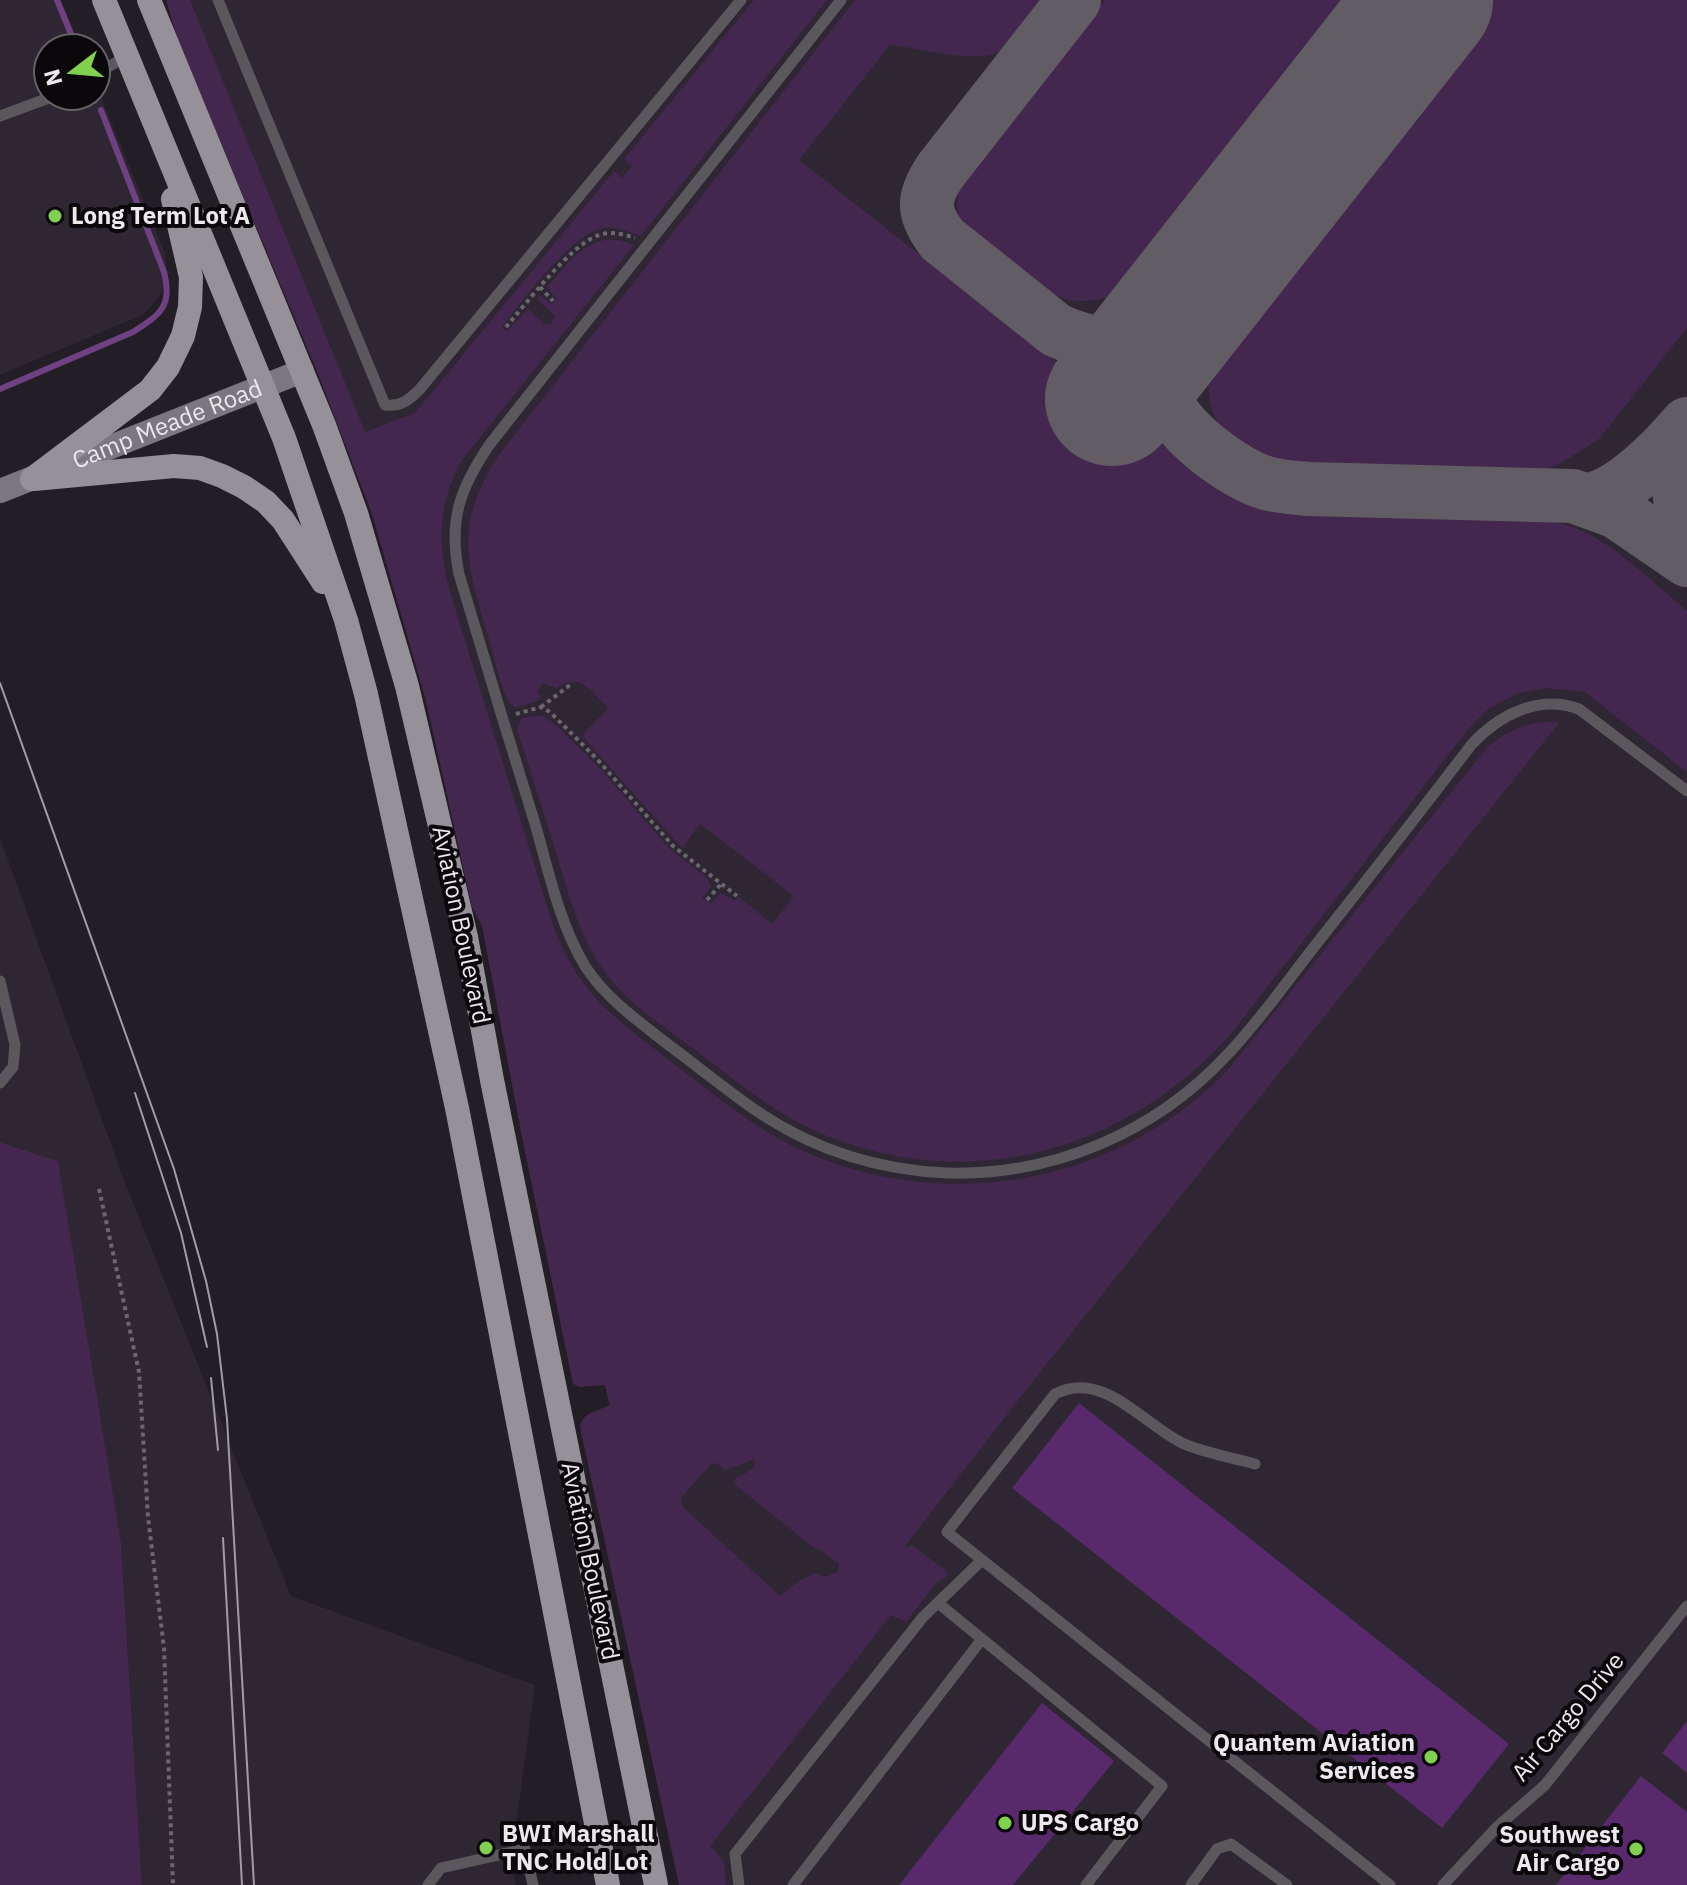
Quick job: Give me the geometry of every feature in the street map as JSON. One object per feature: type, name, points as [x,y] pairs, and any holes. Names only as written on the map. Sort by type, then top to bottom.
[{"type":"main road","name":"Aviation Boulevard","points":[[104,0],[264,386],[346,620],[381,756],[454,1093],[608,1885]]},
{"type":"main road","name":"Aviation Boulevard","points":[[149,0],[302,371],[351,499],[380,587],[429,773],[466,937],[492,1080],[656,1885]]},
{"type":"main road","points":[[32,479],[150,390],[168,367],[183,336],[190,307],[191,277],[147,104]]},
{"type":"main road","name":"Camp Meade Road","points":[[0,491],[302,371]]},
{"type":"main road","points":[[32,479],[174,466],[200,468],[222,476],[266,502],[283,520],[346,620]]},
{"type":"lane","points":[[218,0],[385,405],[403,404],[420,389],[741,0]]},
{"type":"lane","points":[[841,0],[490,444],[472,472],[459,503],[454,539],[457,565],[503,719],[571,938],[587,970],[610,996],[709,1076],[783,1128],[848,1156],[903,1169],[939,1172],[1029,1167],[1097,1147],[1146,1122],[1191,1089],[1229,1054],[1472,744],[1490,726],[1510,714],[1541,705],[1565,705],[1579,709],[1687,791]]},
{"type":"lane","points":[[112,65],[127,56]]},
{"type":"lane","points":[[0,116],[32,105]]},
{"type":"lane","points":[[0,981],[15,1045],[13,1067],[0,1083]]},
{"type":"lane","points":[[1255,1464],[1187,1445],[1167,1435],[1105,1392],[1068,1387],[1055,1394],[947,1532],[1390,1885]]},
{"type":"lane","points":[[739,1885],[735,1854],[923,1617],[981,1561]]},
{"type":"lane","points":[[938,1603],[1162,1786],[1086,1885]]},
{"type":"lane","name":"Air Cargo Drive","points":[[1443,1885],[1497,1827],[1545,1785],[1687,1606]]},
{"type":"lane","points":[[793,1885],[982,1639]]},
{"type":"lane","points":[[1191,1885],[1217,1849],[1231,1844],[1287,1885]]},
{"type":"lane","points":[[428,1885],[441,1868],[525,1849],[533,1885]]},
{"type":"path","points":[[506,327],[580,246],[596,236],[623,234],[648,246]]},
{"type":"path","points":[[540,287],[553,301]]},
{"type":"path","points":[[503,719],[541,707],[570,685]]},
{"type":"path","points":[[541,707],[550,712],[597,759],[673,846],[737,896]]},
{"type":"path","points":[[707,900],[721,884]]},
{"type":"path","points":[[99,1189],[139,1372],[148,1517],[164,1648],[173,1885]]},
{"type":"shaded area","points":[[0,0],[61,0],[74,32],[32,32],[32,112],[107,112],[165,253],[168,278],[158,299],[142,315],[0,375]]},
{"type":"shaded area","points":[[166,0],[190,0],[365,432],[415,413],[614,171],[622,178],[632,166],[624,159],[754,0],[827,0],[641,236],[604,228],[578,241],[549,269],[502,327],[507,331],[528,309],[545,325],[551,324],[555,316],[537,299],[540,295],[551,304],[556,299],[547,287],[584,248],[606,240],[634,245],[462,460],[448,492],[442,524],[443,557],[450,592],[551,919],[573,968],[601,1004],[636,1035],[738,1113],[786,1143],[858,1171],[915,1181],[971,1184],[1028,1177],[1082,1163],[1135,1140],[1183,1110],[1227,1071],[1486,749],[1520,727],[1539,722],[1559,723],[1037,1376],[905,1546],[912,1545],[948,1576],[936,1583],[906,1622],[891,1615],[710,1846],[724,1861],[726,1885],[679,1885],[580,1427],[587,1415],[610,1405],[605,1385],[580,1387],[573,1384],[482,926],[472,907],[426,701],[372,514],[318,374],[177,38]],"holes":[[[753,1460],[756,1463],[751,1470],[736,1478],[734,1484],[814,1548],[839,1563],[838,1572],[824,1577],[816,1573],[800,1580],[780,1596],[681,1503],[682,1497],[711,1464],[716,1463],[725,1470]]]},
{"type":"shaded area","points":[[188,0],[1687,0],[1687,1885],[718,1885],[598,1355],[366,447]]},
{"type":"shaded area","points":[[855,0],[1045,0],[1017,38],[995,53],[950,55],[890,45],[799,160],[1212,484],[1253,505],[1293,514],[1526,519],[1564,524],[1605,544],[1687,610],[1687,772],[1585,692],[1546,688],[1516,694],[1487,710],[1469,728],[1230,1035],[1187,1077],[1139,1110],[1088,1136],[1034,1153],[978,1161],[921,1160],[864,1148],[807,1127],[740,1084],[649,1015],[612,981],[587,942],[570,900],[517,729],[522,718],[542,715],[555,724],[603,772],[669,848],[707,878],[711,887],[702,897],[710,904],[721,893],[734,900],[739,897],[772,924],[794,896],[700,824],[682,848],[584,738],[583,734],[607,710],[607,706],[588,688],[578,682],[556,688],[543,683],[537,691],[541,697],[539,700],[516,708],[510,703],[498,672],[470,565],[468,543],[476,500],[501,452]]},
{"type":"shaded area","points":[[1105,0],[1366,0],[1145,277],[1110,297],[1091,301],[1070,300],[1027,280],[979,243],[961,221],[958,200],[964,179]]},
{"type":"shaded area","points":[[1482,0],[1687,0],[1687,328],[1599,439],[1558,465],[1539,471],[1305,467],[1275,463],[1250,453],[1231,440],[1218,422],[1210,401],[1209,378],[1214,352],[1226,324]]},
{"type":"shaded area","points":[[0,838],[125,1183],[291,1596],[535,1685],[511,1863],[516,1885],[142,1885],[121,1542],[58,1161],[0,1142]]},
{"type":"shaded area","points":[[0,1142],[58,1161],[121,1542],[142,1885],[0,1885]]},
{"type":"building","points":[[1079,1403],[1509,1744],[1442,1828],[1012,1488]]},
{"type":"building","name":"UPS Cargo","points":[[1042,1703],[1114,1761],[1013,1885],[899,1885]]},
{"type":"building","points":[[1687,1721],[1687,1773],[1662,1753]]},
{"type":"building","name":"Southwest Air Cargo","points":[[1641,1776],[1687,1812],[1687,1885],[1556,1885]]},
{"type":"waterway","points":[[57,0],[70,32]]},
{"type":"waterway","points":[[0,389],[133,332],[157,315],[165,301],[164,272],[102,112]]},
{"type":"taxiway","points":[[1074,0],[941,170],[930,189],[928,213],[942,239],[1056,330],[1085,340],[1112,343],[1138,339],[1167,329]]},
{"type":"taxiway","points":[[1167,329],[1162,372],[1163,389],[1171,410],[1207,449],[1253,478],[1266,483],[1309,489],[1573,496],[1617,512],[1687,560]]},
{"type":"taxiway","points":[[1588,500],[1615,490],[1628,481],[1687,424]]},
{"type":"taxiway","points":[[1687,437],[1680,483],[1681,506],[1687,529]]},
{"type":"runway","points":[[1112,399],[1426,0]]},
{"type":"tram line","points":[[0,683],[174,1169],[206,1281],[217,1334],[227,1419],[254,1885]]},
{"type":"tram line","points":[[135,1093],[181,1233],[207,1347]]},
{"type":"tram line","points":[[211,1378],[218,1450]]},
{"type":"tram line","points":[[223,1538],[242,1885]]},
{"type":"place","name":"Long Term Lot A","points":[[55,216]]},
{"type":"place","name":"Quantem Aviation Services","points":[[1431,1757]]},
{"type":"place","name":"UPS Cargo","points":[[1005,1823]]},
{"type":"place","name":"BWI Marshall TNC Hold Lot","points":[[486,1848]]},
{"type":"place","name":"Southwest Air Cargo","points":[[1636,1849]]}]
